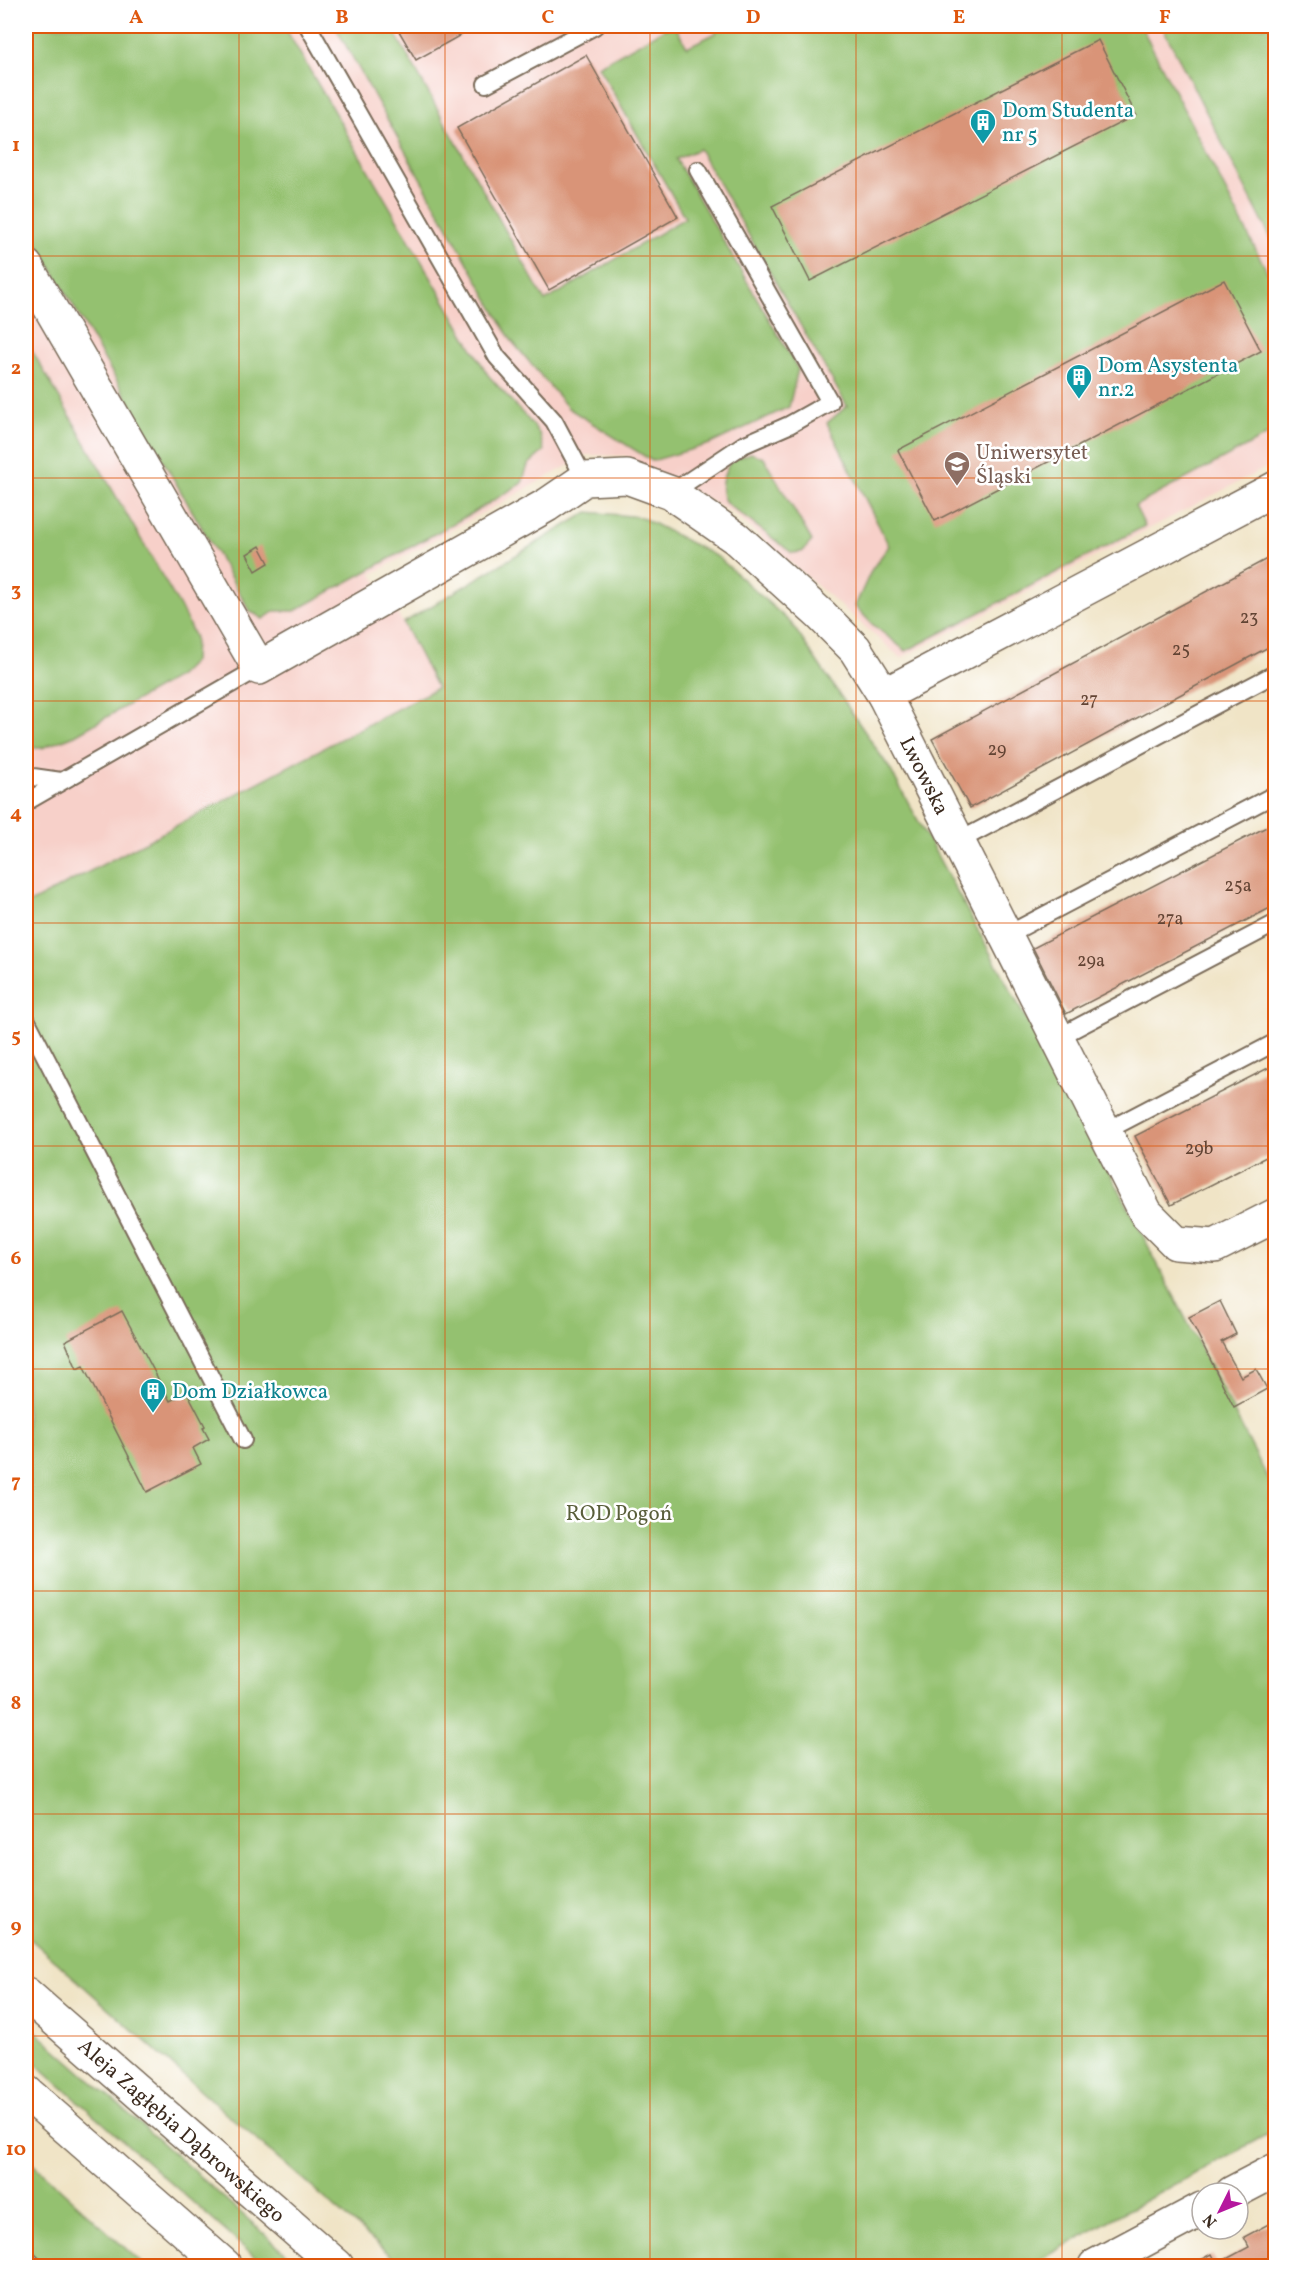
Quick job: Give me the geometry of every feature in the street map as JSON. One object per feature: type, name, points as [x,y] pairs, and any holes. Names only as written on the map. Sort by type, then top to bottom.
[{"type":"street","points":[[26,266],[259,668],[548,505],[585,479]]},
{"type":"street","name":"Lwowska","points":[[585,479],[627,477],[671,493],[736,538],[855,649],[884,695],[1146,1213],[1176,1243],[1215,1246],[1275,1215]]},
{"type":"street","points":[[884,695],[1275,488]]},
{"type":"street","name":"Aleja Zagłębia Dąbrowskiego","points":[[26,1994],[337,2266]]},
{"type":"street","points":[[26,2092],[225,2266]]},
{"type":"street","points":[[1250,2183],[1275,2170]]},
{"type":"street","points":[[1095,2266],[1190,2215]]},
{"type":"lane","points":[[308,26],[497,357],[554,421],[585,479]]},
{"type":"lane","points":[[486,84],[595,26]]},
{"type":"lane","points":[[671,493],[743,445],[789,425],[830,402],[698,170]]},
{"type":"lane","points":[[26,802],[259,668]]},
{"type":"lane","points":[[957,842],[1275,673]]},
{"type":"lane","points":[[26,776],[61,781]]},
{"type":"lane","points":[[1005,936],[1275,794]]},
{"type":"lane","points":[[1057,1038],[1275,923]]},
{"type":"lane","points":[[26,1019],[243,1440]]},
{"type":"lane","points":[[1104,1132],[1275,1042]]},
{"type":"lane","points":[[26,2258],[34,2266]]},
{"type":"shaded area","name":"Uniwersytet Śląski","points":[[26,26],[1275,26],[1275,463],[901,658],[732,512],[625,456],[587,455],[372,574],[403,623],[437,688],[26,905]]},
{"type":"green space","points":[[26,26],[284,26],[488,375],[540,435],[544,451],[528,465],[522,483],[295,611],[275,611],[263,619],[250,611],[26,224]]},
{"type":"green space","points":[[335,26],[391,26],[545,301],[685,218],[598,66],[670,26],[675,26],[687,47],[716,33],[716,26],[1141,26],[1275,287],[1275,431],[1135,506],[1145,526],[906,651],[872,624],[855,606],[872,569],[889,546],[827,423],[847,406],[699,149],[676,159],[798,369],[789,407],[710,444],[652,461],[568,408],[511,340]]},
{"type":"green space","points":[[1162,26],[1275,26],[1275,246]]},
{"type":"green space","points":[[26,340],[183,612],[195,638],[194,661],[179,676],[75,735],[42,748],[26,748]]},
{"type":"green space","points":[[751,453],[764,458],[812,541],[802,552],[792,553],[726,503],[722,487],[731,460]]},
{"type":"green space","name":"ROD Pogoń","points":[[588,512],[641,517],[718,557],[791,623],[890,769],[1123,1197],[1275,1492],[1275,2130],[1030,2266],[403,2266],[211,2100],[26,1935],[26,905],[437,688],[403,623]]},
{"type":"green space","points":[[26,2023],[301,2266],[265,2266],[26,2055]]},
{"type":"green space","points":[[26,2158],[145,2266],[26,2266]]},
{"type":"building","points":[[396,26],[477,26],[416,60]]},
{"type":"building","name":"Dom Studenta nr 5","points":[[1098,40],[1136,115],[810,281],[772,206]]},
{"type":"building","points":[[586,55],[678,217],[549,290],[457,128]]},
{"type":"building","name":"Dom Asystenta nr.2","points":[[1224,280],[1261,351],[935,521],[898,450]]},
{"type":"building","points":[[260,546],[269,563],[256,571],[247,554]]},
{"type":"building","points":[[1276,554],[1276,643],[970,808],[932,739]]},
{"type":"building","points":[[1276,822],[1276,905],[1066,1014],[1033,948]]},
{"type":"building","points":[[1276,1064],[1276,1152],[1171,1205],[1135,1136]]},
{"type":"building","points":[[1220,1301],[1236,1334],[1221,1342],[1241,1377],[1256,1369],[1267,1389],[1234,1407],[1189,1317]]},
{"type":"building","name":"Dom Działkowca","points":[[122,1311],[170,1401],[187,1392],[205,1426],[203,1428],[209,1439],[193,1448],[201,1464],[147,1492],[83,1366],[77,1369],[65,1341]]},
{"type":"building","points":[[1276,2220],[1276,2266],[1190,2266],[1212,2254],[1217,2264],[1249,2247],[1246,2241],[1250,2241],[1250,2234]]},
{"type":"place","name":"Dom Studenta nr 5","points":[[983,145]]},
{"type":"place","name":"Dom Asystenta nr.2","points":[[1079,400]]},
{"type":"place","name":"Uniwersytet Śląski","points":[[957,487]]},
{"type":"place","name":"Dom Działkowca","points":[[153,1414]]}]
